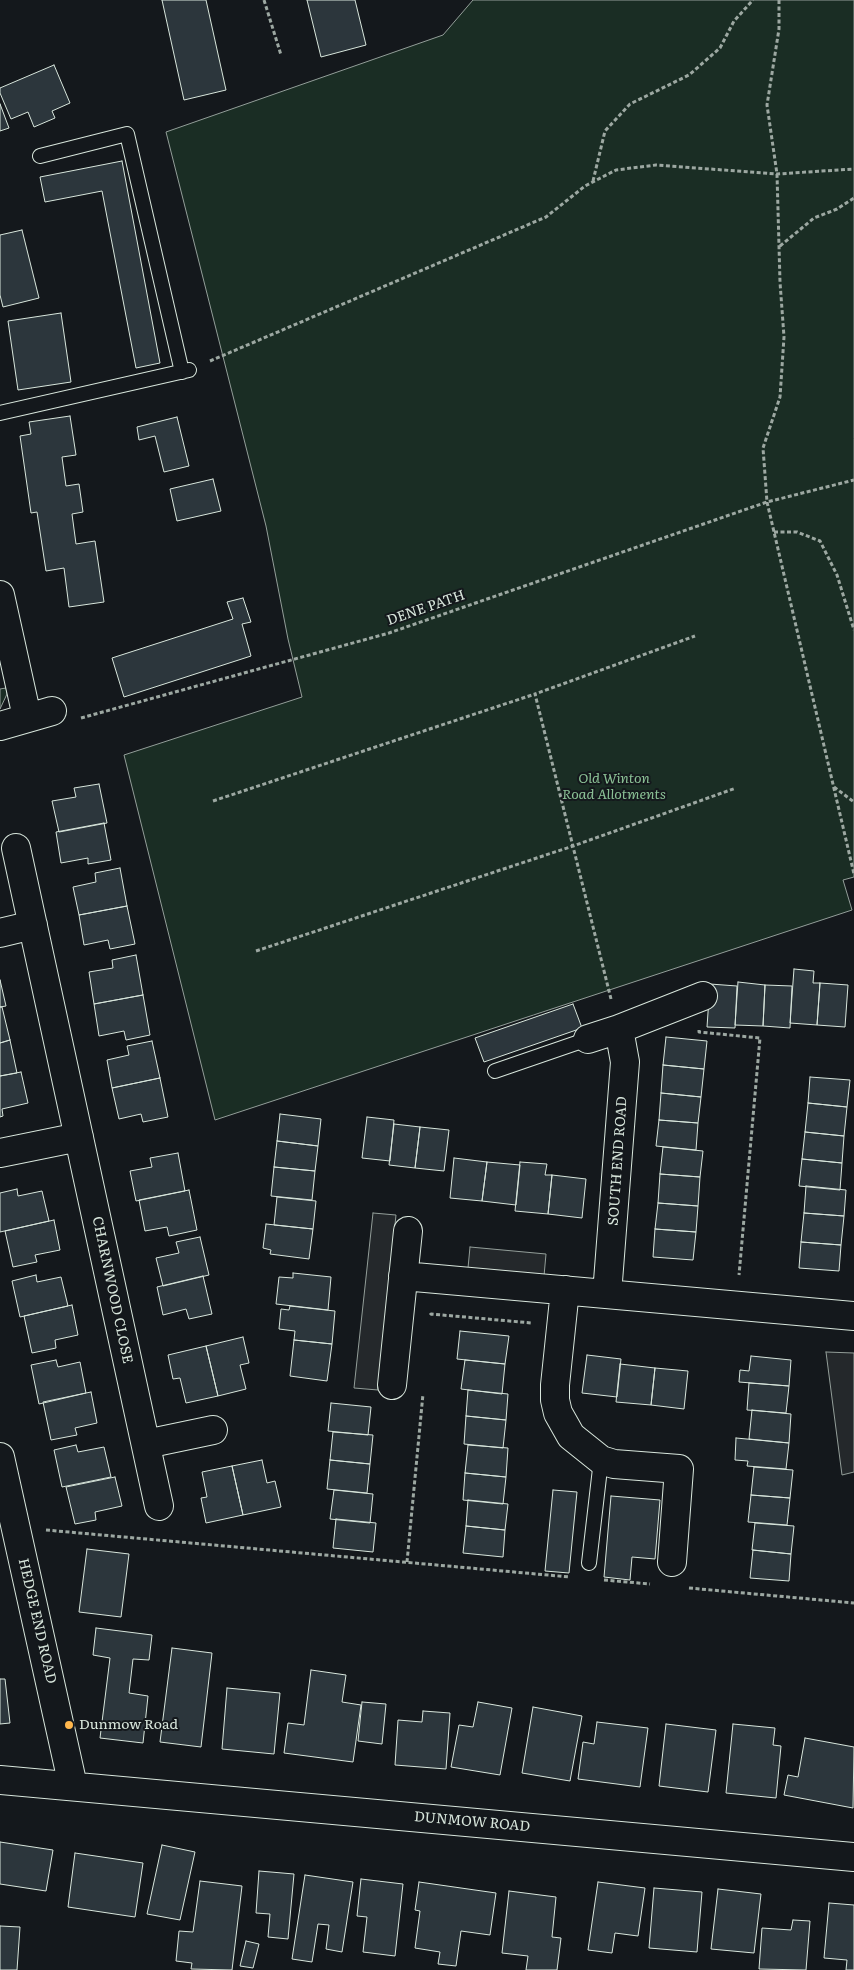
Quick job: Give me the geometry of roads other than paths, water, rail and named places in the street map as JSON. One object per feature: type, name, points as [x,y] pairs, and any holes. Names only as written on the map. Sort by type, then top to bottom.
[{"type":"street","points":[[0,595],[51,716],[0,726]]},
{"type":"street","name":"CHARNWOOD CLOSE","points":[[16,848],[159,1506]]},
{"type":"street","points":[[0,933],[32,925]]},
{"type":"street","points":[[588,1039],[703,996]]},
{"type":"street","name":"SOUTH END ROAD","points":[[608,1294],[626,1062],[619,1029]]},
{"type":"street","points":[[0,1153],[79,1137]]},
{"type":"street","points":[[392,1384],[408,1231]]},
{"type":"street","points":[[403,1276],[854,1318]]},
{"type":"street","points":[[566,1290],[555,1385],[555,1400],[558,1413],[570,1436],[601,1460],[614,1464],[679,1469],[672,1562]]},
{"type":"street","points":[[146,1444],[213,1430]]},
{"type":"street","name":"HEDGE END ROAD","points":[[0,1457],[73,1786]]},
{"type":"street","name":"DUNMOW ROAD","points":[[0,1780],[854,1857]]},
{"type":"lane","points":[[0,413],[186,371],[126,134],[40,156]]},
{"type":"lane","points":[[495,1071],[588,1039]]},
{"type":"lane","points":[[589,1564],[601,1460]]},
{"type":"place","name":"Dunmow Road","points":[[69,1725]]},
{"type":"park label","name":"Old Winton Road Allotments","points":[[614,788]]}]
